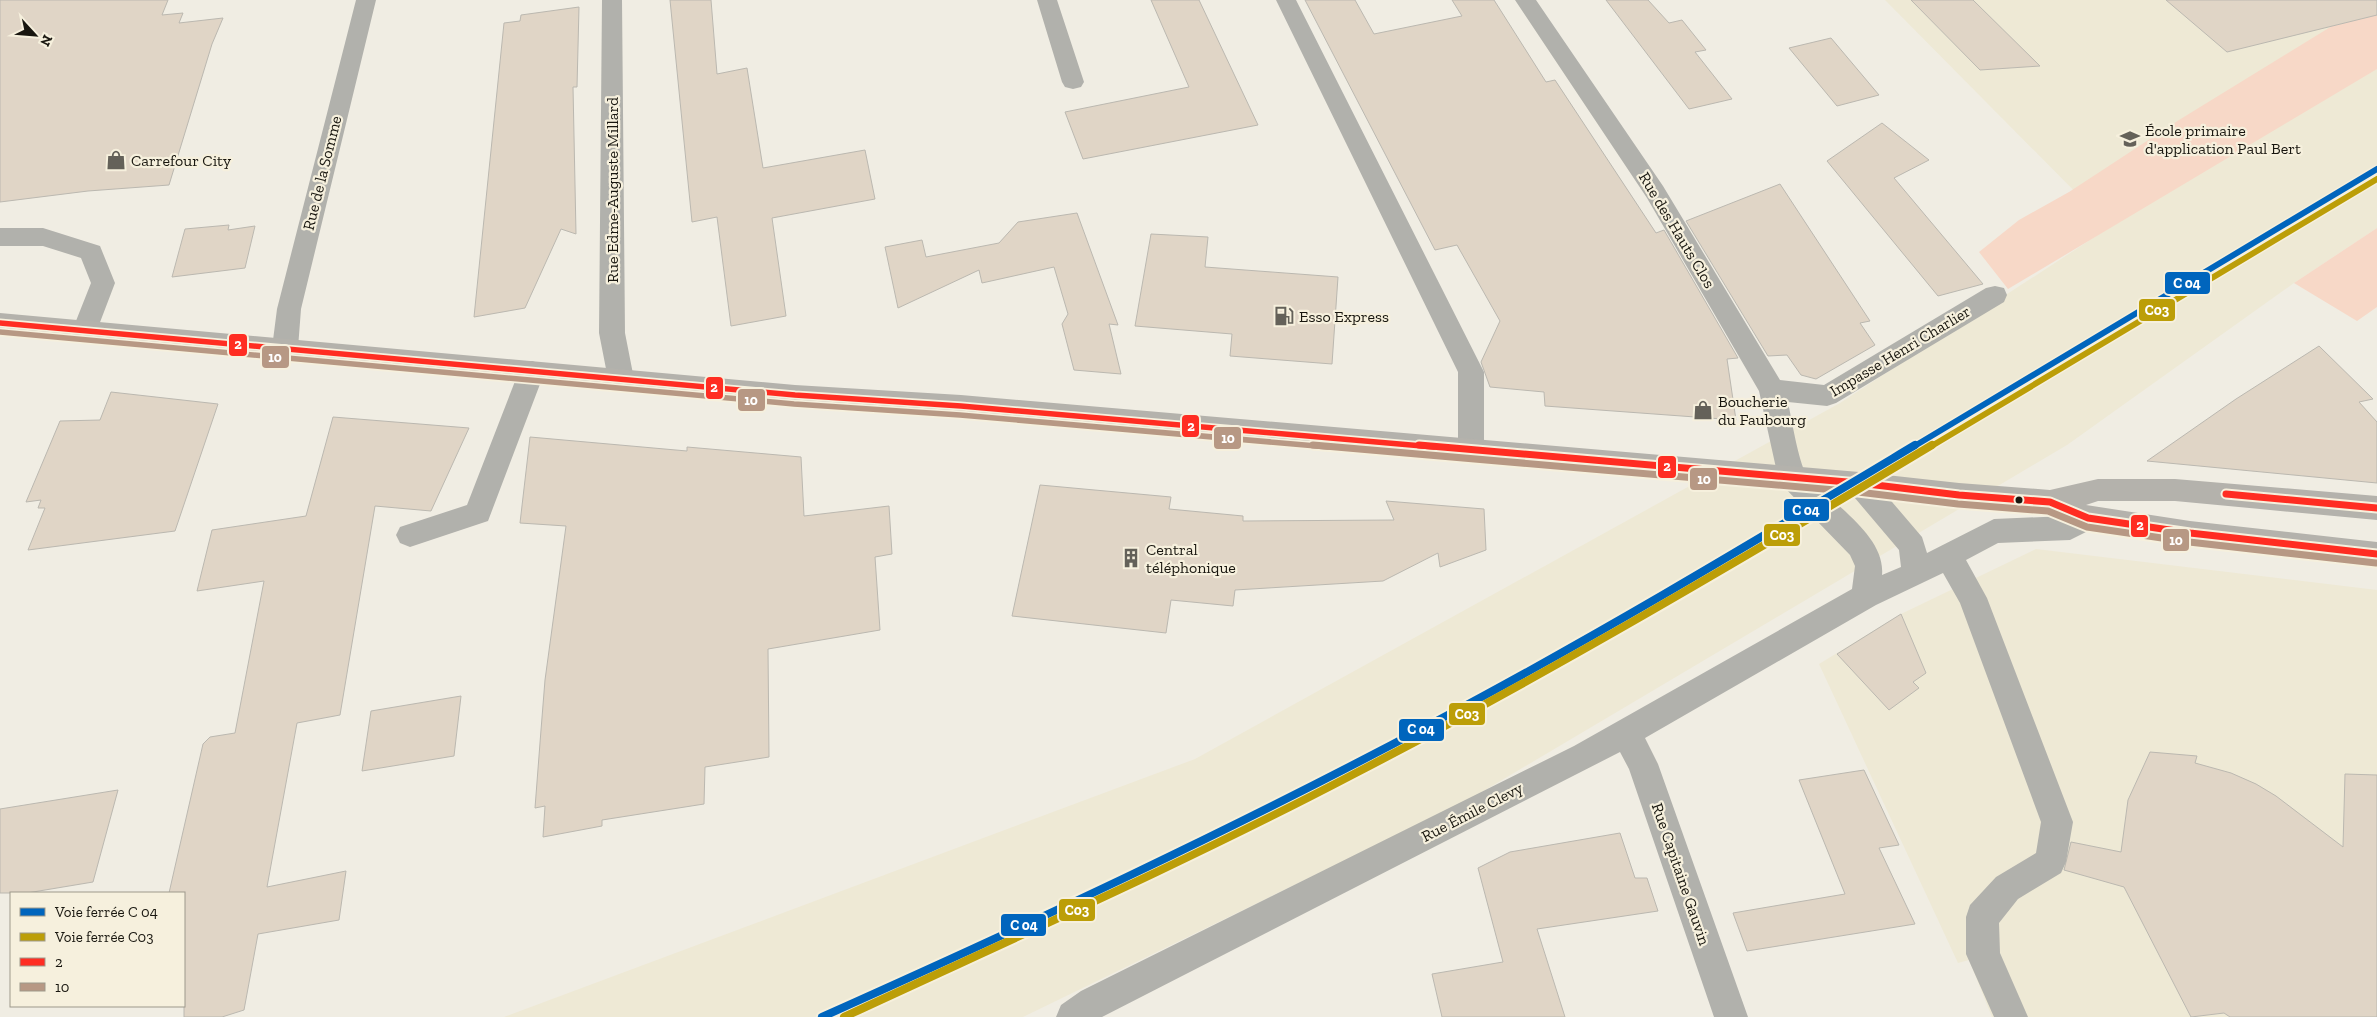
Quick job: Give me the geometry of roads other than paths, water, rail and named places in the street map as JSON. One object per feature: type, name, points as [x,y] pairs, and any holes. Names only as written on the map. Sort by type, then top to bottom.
[{"type":"main road","points":[[0,324],[621,379],[1683,466],[1959,495],[2050,502],[2098,490],[2175,490],[2377,508]]},
{"type":"main road","points":[[2050,502],[2088,518],[2190,533],[2377,554]]},
{"type":"street","name":"Rue de la Somme","points":[[285,348],[290,309],[366,0]]},
{"type":"street","name":"Rue Edme-Auguste Millard","points":[[612,0],[612,334],[621,379]]},
{"type":"street","points":[[1047,0],[1073,82]]},
{"type":"street","points":[[1286,0],[1471,372],[1471,450]]},
{"type":"street","name":"Rue des Hauts Clos","points":[[1525,0],[1655,192],[1772,390],[1792,477]]},
{"type":"street","points":[[0,237],[43,237],[91,252],[103,283],[85,331]]},
{"type":"street","name":"Impasse Henri Charlier","points":[[1772,390],[1827,396],[1995,295]]},
{"type":"street","points":[[410,535],[478,513],[532,371]]},
{"type":"street","points":[[1792,477],[1861,546],[1869,566],[1866,596]]},
{"type":"street","points":[[1859,483],[1912,546],[1916,573]]},
{"type":"street","name":"Rue Émile Clevy","points":[[1073,1017],[1093,1003],[1585,756],[1866,596],[1916,573],[1994,531],[2070,528],[2088,518]]},
{"type":"street","points":[[1948,556],[1973,598],[2057,822],[2050,862],[2007,888],[1982,917],[1982,954],[2011,1017]]},
{"type":"street","name":"Rue Capitaine Gauvin","points":[[1626,732],[1643,764],[1731,1017]]},
{"type":"rail line","name":"C03","points":[[844,1017],[1178,863],[1351,776],[1522,685],[1747,556],[2377,179]]},
{"type":"place","name":"École primaire d'application Paul Bert","points":[[2130,139]]},
{"type":"place","name":"Carrefour City","points":[[116,160]]},
{"type":"place","name":"Esso Express","points":[[1284,316]]},
{"type":"place","name":"Boucherie du Faubourg","points":[[1703,410]]},
{"type":"place","name":"Central téléphonique","points":[[1131,558]]}]
